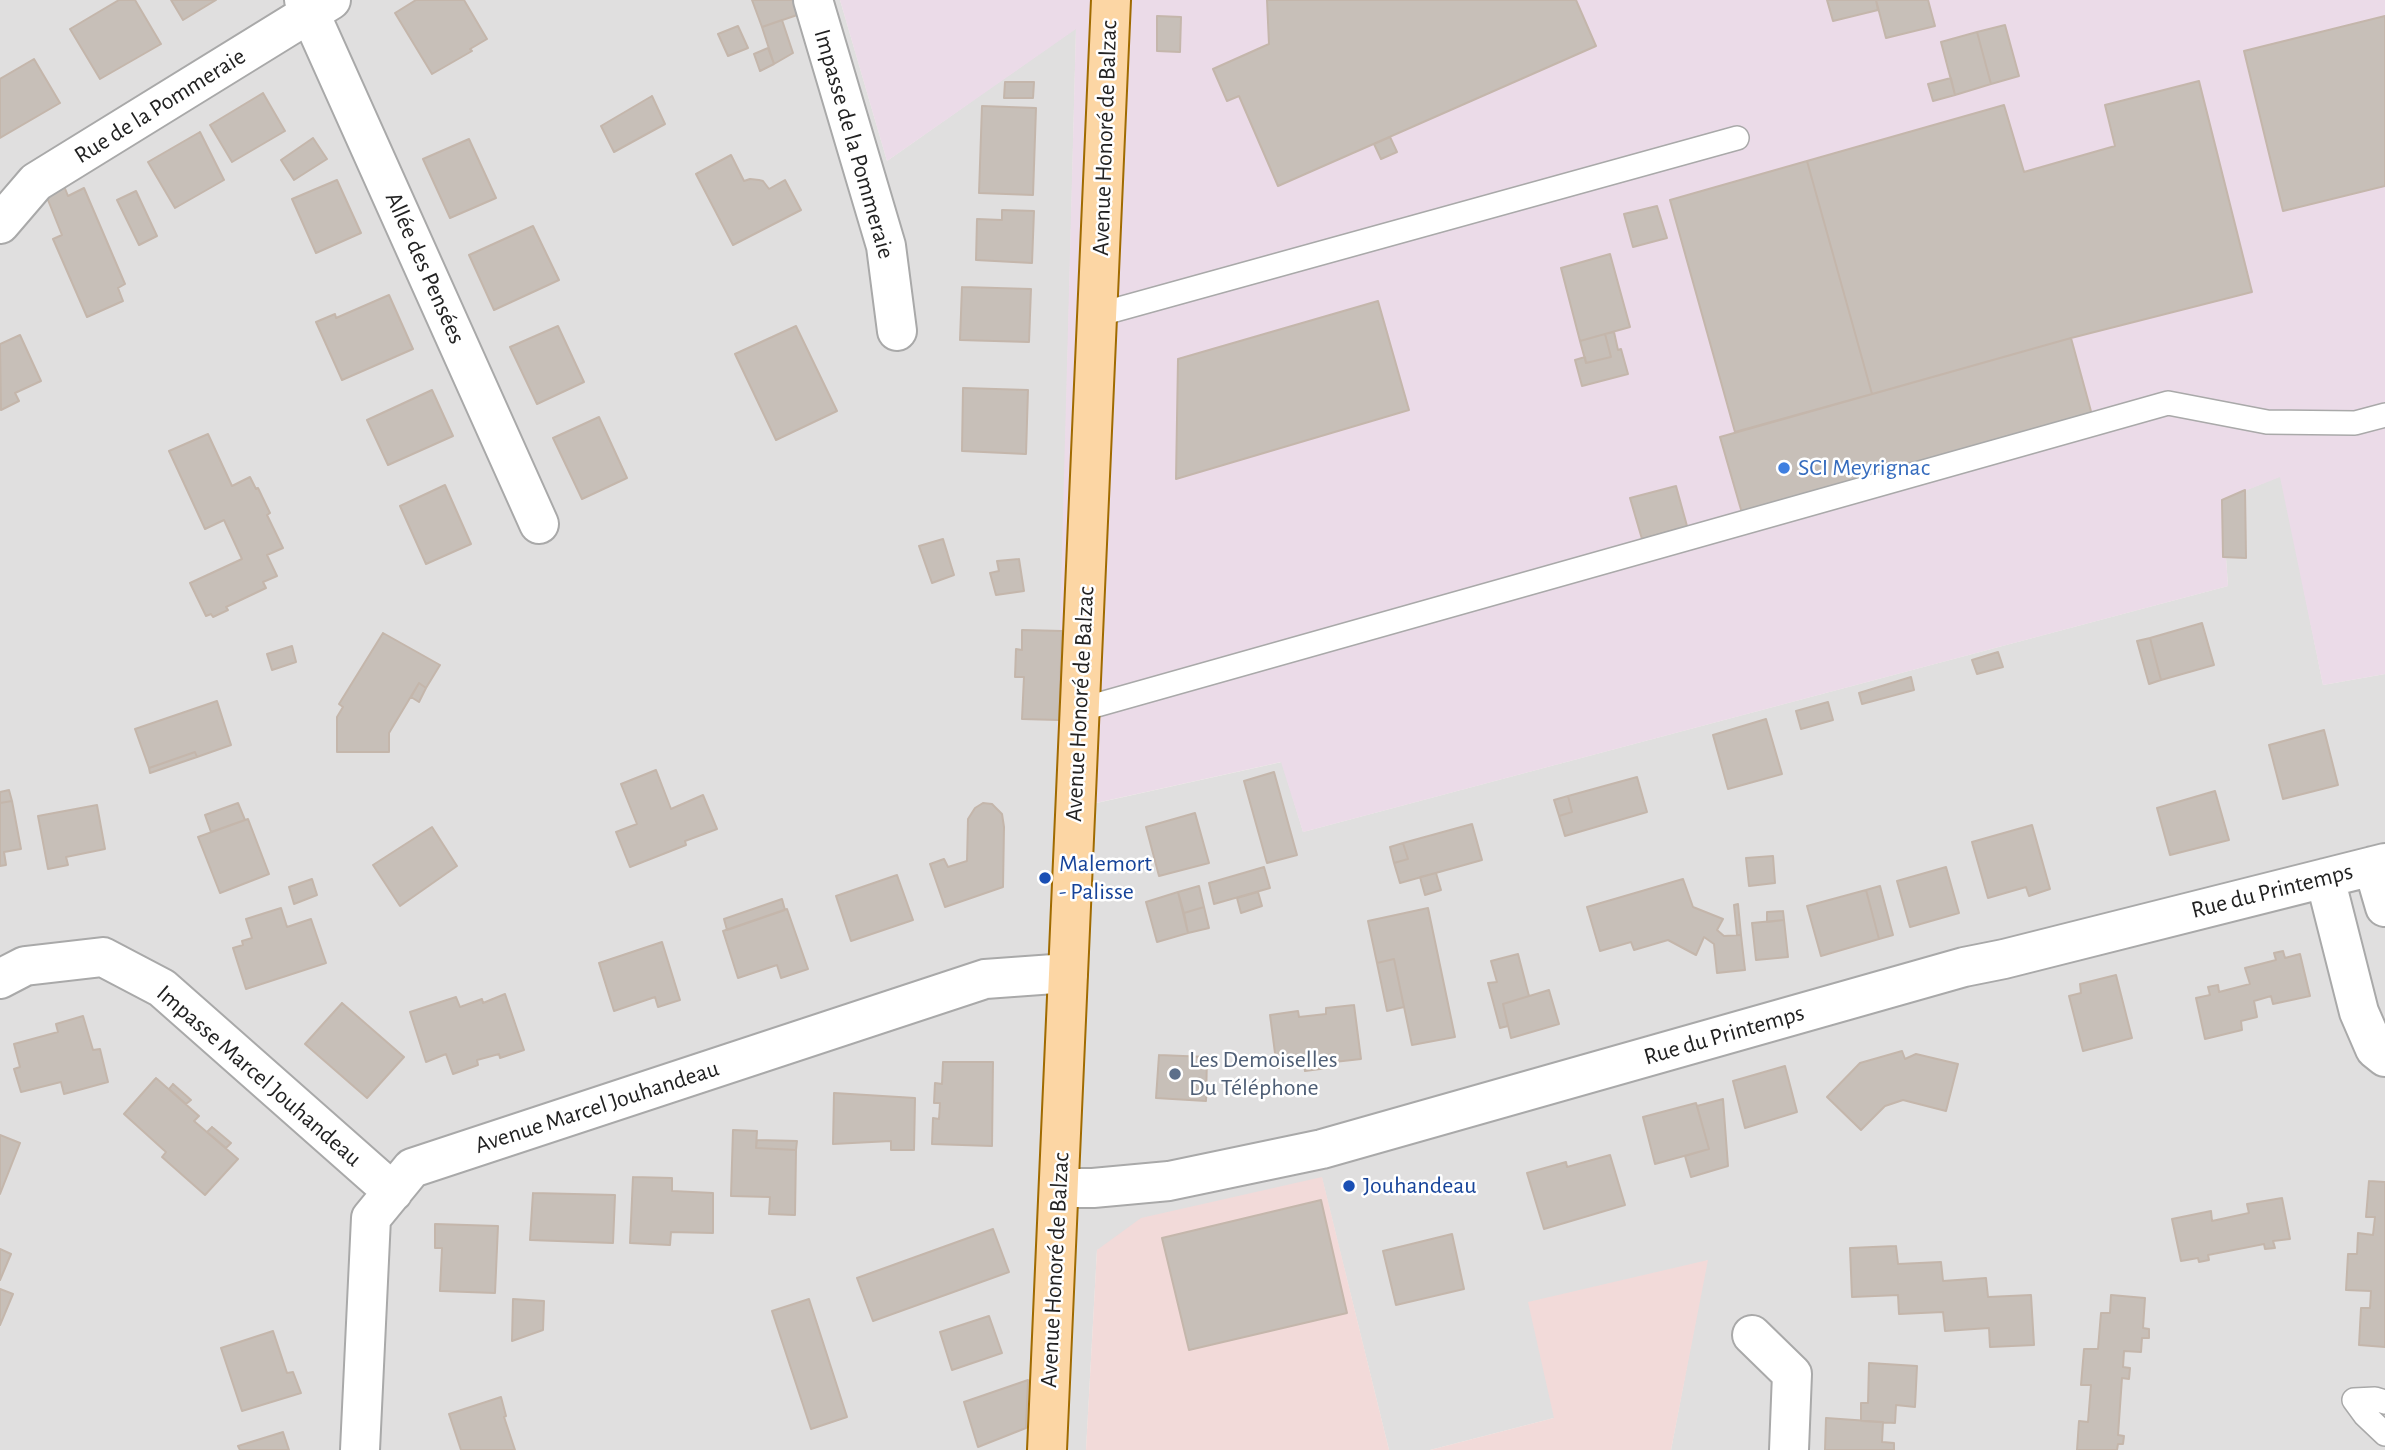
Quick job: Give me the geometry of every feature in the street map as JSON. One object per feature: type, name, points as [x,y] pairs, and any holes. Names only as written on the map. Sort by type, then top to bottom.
[{"type":"main road","name":"Avenue Honoré de Balzac","points":[[1047,1450],[1111,0]]},
{"type":"street","name":"Impasse de la Pommeraie","points":[[813,0],[886,246],[897,331]]},
{"type":"street","name":"Rue de la Pommeraie","points":[[0,224],[36,182],[315,4]]},
{"type":"street","name":"Allée des Pensées","points":[[315,4],[539,524]]},
{"type":"street","name":"Rue du Printemps","points":[[1059,1188],[1093,1188],[1169,1181],[1322,1149],[1964,967],[2379,865]]},
{"type":"street","points":[[2379,865],[2385,907]]},
{"type":"street","points":[[2325,878],[2359,1012],[2375,1049],[2385,1057]]},
{"type":"street","name":"Impasse Marcel Jouhandeau","points":[[0,979],[25,966],[103,957],[162,988],[393,1192]]},
{"type":"street","name":"Avenue Marcel Jouhandeau","points":[[360,1450],[371,1218],[412,1168],[985,979],[1068,973]]},
{"type":"street","points":[[1752,1335],[1792,1374],[1788,1450]]},
{"type":"lane","points":[[1097,315],[1737,138]]},
{"type":"lane","points":[[1079,710],[2168,403],[2267,422],[2355,424],[2385,415]]},
{"type":"lane","points":[[2385,1402],[2375,1399],[2354,1400],[2385,1434]]},
{"type":"shaded area","points":[[0,0],[840,0],[887,161],[1076,28],[1056,812],[1282,762],[1303,832],[2228,586],[2222,500],[2281,476],[2323,685],[2385,674],[2385,1450],[1671,1450],[1707,1260],[1554,1418],[1430,1450],[1389,1450],[1322,1178],[1097,1250],[1086,1450],[0,1450]]},
{"type":"shaded area","points":[[840,0],[2385,0],[2385,674],[2323,685],[2280,477],[2222,500],[2228,586],[1303,832],[1281,762],[1055,812],[1076,29],[887,161]]},
{"type":"shaded area","points":[[1322,1177],[1389,1450],[1086,1450],[1097,1250],[1141,1218]]},
{"type":"shaded area","points":[[1708,1260],[1671,1450],[1430,1450],[1554,1418],[1528,1302]]},
{"type":"building","points":[[119,0],[135,0],[161,44],[100,79],[70,29]]},
{"type":"building","points":[[171,0],[216,0],[183,20]]},
{"type":"building","points":[[416,0],[464,0],[487,39],[432,74],[395,13]]},
{"type":"building","points":[[752,0],[799,0],[803,13],[762,27]]},
{"type":"building","points":[[1267,0],[1576,0],[1596,46],[1278,186],[1239,96],[1227,101],[1213,69],[1269,44]]},
{"type":"building","points":[[1827,0],[1876,0],[1878,10],[1833,21]]},
{"type":"building","points":[[1876,0],[1928,0],[1935,26],[1886,38]]},
{"type":"building","points":[[1157,16],[1181,17],[1180,52],[1157,51]]},
{"type":"building","points":[[2385,16],[2385,186],[2283,211],[2244,51]]},
{"type":"building","points":[[782,20],[793,53],[774,64],[762,27]]},
{"type":"building","points":[[2005,25],[2019,76],[1991,84],[1977,32]]},
{"type":"building","points":[[738,26],[748,48],[728,56],[718,34]]},
{"type":"building","points":[[1977,32],[1991,84],[1955,95],[1941,42]]},
{"type":"building","points":[[768,48],[774,64],[760,71],[754,54]]},
{"type":"building","points":[[34,59],[60,103],[0,138],[0,79]]},
{"type":"building","points":[[1951,78],[1955,95],[1933,101],[1928,84]]},
{"type":"building","points":[[2199,81],[2252,292],[2071,338],[1872,394],[1807,161],[2004,105],[2024,172],[2115,146],[2105,105]]},
{"type":"building","points":[[1005,82],[1034,82],[1033,98],[1004,98]]},
{"type":"building","points":[[263,93],[285,131],[232,162],[210,125]]},
{"type":"building","points":[[652,96],[665,124],[614,152],[601,126]]},
{"type":"building","points":[[982,106],[1036,108],[1033,195],[979,193]]},
{"type":"building","points":[[200,132],[224,180],[175,208],[148,162]]},
{"type":"building","points":[[1390,137],[1397,152],[1381,159],[1374,144]]},
{"type":"building","points":[[313,138],[327,159],[294,180],[281,160]]},
{"type":"building","points":[[469,139],[496,198],[450,218],[423,159]]},
{"type":"building","points":[[731,155],[744,181],[763,181],[769,189],[785,180],[801,210],[733,245],[696,174]]},
{"type":"building","points":[[1807,161],[1872,394],[1735,432],[1670,200]]},
{"type":"building","points":[[337,180],[361,233],[316,253],[292,199]]},
{"type":"building","points":[[64,186],[68,196],[84,188],[125,284],[118,288],[123,301],[87,317],[53,239],[62,235],[46,195]]},
{"type":"building","points":[[136,191],[157,236],[139,245],[117,200]]},
{"type":"building","points":[[1657,206],[1667,238],[1633,247],[1624,214]]},
{"type":"building","points":[[1002,210],[1034,211],[1032,263],[976,260],[977,219],[1002,220]]},
{"type":"building","points":[[533,226],[559,280],[494,310],[469,255]]},
{"type":"building","points":[[1610,254],[1630,327],[1580,341],[1561,268]]},
{"type":"building","points":[[962,287],[1031,289],[1029,342],[960,340]]},
{"type":"building","points":[[389,295],[413,349],[342,380],[316,322],[335,314],[336,318]]},
{"type":"building","points":[[1378,301],[1409,410],[1176,479],[1178,359]]},
{"type":"building","points":[[558,326],[584,382],[537,404],[510,347]]},
{"type":"building","points":[[796,326],[837,411],[776,440],[735,354]]},
{"type":"building","points":[[1614,332],[1628,374],[1582,386],[1575,360],[1585,357],[1586,363],[1611,357],[1605,334]]},
{"type":"building","points":[[1605,334],[1611,357],[1586,363],[1580,341]]},
{"type":"building","points":[[20,335],[41,381],[15,393],[19,401],[1,410],[0,344]]},
{"type":"building","points":[[2071,338],[2092,415],[1742,513],[1720,437]]},
{"type":"building","points":[[963,388],[1028,390],[1026,454],[962,451]]},
{"type":"building","points":[[432,390],[453,436],[388,465],[367,420]]},
{"type":"building","points":[[599,417],[627,478],[582,499],[553,438]]},
{"type":"building","points":[[208,434],[232,486],[250,477],[256,489],[258,488],[283,548],[267,555],[277,576],[263,582],[266,588],[226,607],[228,610],[213,617],[211,614],[206,616],[190,583],[242,559],[224,520],[205,529],[169,451]]},
{"type":"building","points":[[445,485],[471,544],[426,564],[400,506]]},
{"type":"building","points":[[1676,486],[1687,526],[1642,539],[1630,498]]},
{"type":"building","points":[[2245,490],[2246,558],[2223,557],[2222,500]]},
{"type":"building","points":[[943,539],[954,575],[932,583],[919,546]]},
{"type":"building","points":[[1019,559],[1024,591],[996,595],[990,573],[999,571],[997,561]]},
{"type":"building","points":[[2202,623],[2214,665],[2161,680],[2150,638]]},
{"type":"building","points":[[1022,630],[1062,631],[1059,720],[1022,719],[1024,677],[1015,677],[1016,649],[1022,650]]},
{"type":"building","points":[[383,633],[440,665],[426,688],[419,683],[389,733],[389,752],[337,752],[337,717],[343,707],[339,704]]},
{"type":"building","points":[[2150,638],[2161,680],[2149,684],[2137,641]]},
{"type":"building","points":[[292,646],[296,662],[272,670],[267,654]]},
{"type":"building","points":[[1998,652],[2003,667],[1977,674],[1972,660]]},
{"type":"building","points":[[1911,677],[1914,690],[1862,704],[1859,693]]},
{"type":"building","points":[[419,683],[426,688],[419,702],[411,697]]},
{"type":"building","points":[[217,701],[231,745],[197,757],[195,752],[149,768],[135,729]]},
{"type":"building","points":[[1828,702],[1833,720],[1801,729],[1796,711]]},
{"type":"building","points":[[1766,719],[1782,774],[1728,789],[1713,735]]},
{"type":"building","points":[[2324,730],[2338,785],[2283,799],[2269,745]]},
{"type":"building","points":[[195,752],[197,757],[150,773],[149,768]]},
{"type":"building","points":[[656,770],[671,809],[703,795],[717,829],[685,841],[686,845],[630,867],[616,832],[637,824],[621,784]]},
{"type":"building","points":[[1274,772],[1297,855],[1267,863],[1244,781]]},
{"type":"building","points":[[1637,777],[1647,812],[1565,836],[1559,816],[1572,812],[1568,796]]},
{"type":"building","points":[[9,790],[12,801],[0,803],[0,792]]},
{"type":"building","points":[[2215,791],[2229,840],[2170,855],[2157,808]]},
{"type":"building","points":[[1568,796],[1572,812],[1559,816],[1554,800]]},
{"type":"building","points":[[12,801],[21,849],[4,852],[6,865],[0,866],[0,803]]},
{"type":"building","points":[[238,803],[245,820],[211,832],[205,815]]},
{"type":"building","points":[[983,803],[992,804],[1002,814],[1003,887],[945,907],[930,864],[944,859],[948,867],[967,861],[968,819],[975,808]]},
{"type":"building","points":[[97,805],[105,849],[66,857],[68,865],[48,869],[38,816]]},
{"type":"building","points":[[1195,813],[1209,863],[1159,876],[1146,827]]},
{"type":"building","points":[[248,819],[269,874],[220,893],[198,837]]},
{"type":"building","points":[[1472,824],[1482,860],[1400,883],[1394,863],[1408,859],[1403,843]]},
{"type":"building","points":[[2032,825],[2050,889],[2029,896],[2026,887],[1988,898],[1972,842]]},
{"type":"building","points":[[432,827],[457,866],[400,906],[373,865]]},
{"type":"building","points":[[1403,843],[1408,859],[1394,863],[1390,847]]},
{"type":"building","points":[[1773,856],[1775,883],[1749,886],[1746,858]]},
{"type":"building","points":[[1264,867],[1270,888],[1214,904],[1209,883]]},
{"type":"building","points":[[1946,867],[1959,913],[1910,927],[1897,881]]},
{"type":"building","points":[[1436,873],[1441,890],[1425,895],[1420,877]]},
{"type":"building","points":[[897,875],[913,920],[851,941],[836,896]]},
{"type":"building","points":[[312,879],[317,895],[294,904],[289,887]]},
{"type":"building","points":[[1683,879],[1693,907],[1723,919],[1717,930],[1724,936],[1741,935],[1745,970],[1717,973],[1714,944],[1704,937],[1696,955],[1668,940],[1634,950],[1631,942],[1600,951],[1587,907]]},
{"type":"building","points":[[1199,886],[1204,907],[1184,913],[1178,892]]},
{"type":"building","points":[[1880,886],[1893,935],[1879,939],[1866,890]]},
{"type":"building","points":[[1866,890],[1879,939],[1821,956],[1807,906]]},
{"type":"building","points":[[1178,892],[1188,933],[1157,942],[1146,902]]},
{"type":"building","points":[[1258,892],[1262,906],[1241,913],[1237,898]]},
{"type":"building","points":[[782,899],[785,910],[727,930],[724,919]]},
{"type":"building","points":[[1738,904],[1741,935],[1737,935],[1734,905]]},
{"type":"building","points":[[1204,907],[1209,928],[1188,933],[1184,913]]},
{"type":"building","points":[[281,908],[287,927],[311,919],[326,963],[246,989],[233,948],[252,938],[246,919]]},
{"type":"building","points":[[1428,908],[1455,1037],[1412,1045],[1394,959],[1377,963],[1368,921]]},
{"type":"building","points":[[787,909],[808,969],[781,978],[777,965],[738,978],[723,931]]},
{"type":"building","points":[[1783,911],[1784,920],[1767,922],[1767,912]]},
{"type":"building","points":[[1784,920],[1788,957],[1756,960],[1752,923]]},
{"type":"building","points":[[662,942],[680,1000],[658,1007],[655,997],[614,1011],[599,963]]},
{"type":"building","points":[[2283,951],[2285,958],[2300,954],[2310,996],[2273,1004],[2271,996],[2254,1001],[2257,1017],[2241,1021],[2242,1030],[2205,1039],[2196,998],[2210,995],[2208,987],[2218,985],[2219,992],[2250,984],[2245,968],[2276,960],[2274,953]]},
{"type":"building","points":[[1518,954],[1529,996],[1503,1004],[1508,1026],[1500,1028],[1488,983],[1497,982],[1491,961]]},
{"type":"building","points":[[1394,959],[1404,1007],[1387,1011],[1377,963]]},
{"type":"building","points":[[2116,975],[2132,1038],[2083,1051],[2069,996],[2081,993],[2080,984]]},
{"type":"building","points":[[1549,990],[1559,1024],[1511,1038],[1503,1004]]},
{"type":"building","points":[[505,994],[524,1050],[500,1058],[499,1054],[477,1060],[478,1065],[453,1074],[446,1054],[426,1062],[410,1012],[456,997],[460,1007],[482,999],[483,1003]]},
{"type":"building","points":[[342,1003],[404,1057],[367,1098],[305,1044]]},
{"type":"building","points":[[1354,1005],[1361,1059],[1334,1062],[1335,1067],[1305,1071],[1304,1065],[1277,1068],[1270,1015],[1298,1011],[1299,1017],[1326,1014],[1326,1008]]},
{"type":"building","points":[[83,1016],[93,1050],[100,1049],[108,1082],[64,1094],[61,1082],[21,1092],[14,1069],[20,1067],[14,1044],[58,1032],[56,1024]]},
{"type":"building","points":[[1902,1051],[1905,1059],[1916,1054],[1958,1064],[1946,1111],[1903,1100],[1885,1106],[1861,1130],[1827,1097],[1860,1063]]},
{"type":"building","points":[[1159,1055],[1207,1057],[1206,1101],[1156,1098]]},
{"type":"building","points":[[943,1062],[993,1062],[992,1146],[932,1144],[933,1118],[939,1119],[940,1103],[934,1103],[935,1083],[942,1084]]},
{"type":"building","points":[[1785,1066],[1797,1112],[1745,1128],[1733,1081]]},
{"type":"building","points":[[156,1078],[199,1116],[194,1121],[238,1159],[205,1195],[162,1157],[166,1152],[124,1114]]},
{"type":"building","points":[[173,1084],[191,1100],[186,1104],[169,1089]]},
{"type":"building","points":[[834,1093],[915,1098],[914,1150],[891,1150],[891,1141],[833,1144]]},
{"type":"building","points":[[1723,1099],[1728,1166],[1691,1177],[1685,1156],[1709,1149],[1697,1106]]},
{"type":"building","points":[[1696,1103],[1709,1149],[1655,1164],[1643,1117]]},
{"type":"building","points":[[212,1127],[231,1143],[226,1148],[207,1132]]},
{"type":"building","points":[[733,1130],[757,1131],[756,1148],[796,1150],[795,1215],[769,1214],[770,1197],[731,1196]]},
{"type":"building","points":[[0,1135],[20,1143],[0,1194]]},
{"type":"building","points":[[757,1140],[797,1141],[796,1150],[756,1148]]},
{"type":"building","points":[[1610,1155],[1625,1205],[1544,1229],[1527,1173],[1566,1162],[1567,1167]]},
{"type":"building","points":[[633,1177],[672,1178],[672,1191],[713,1193],[713,1233],[671,1232],[670,1245],[630,1243]]},
{"type":"building","points":[[2369,1181],[2385,1182],[2385,1347],[2359,1345],[2361,1308],[2370,1308],[2371,1291],[2346,1290],[2348,1254],[2357,1254],[2358,1233],[2373,1235],[2375,1217],[2366,1217]]},
{"type":"building","points":[[533,1193],[615,1195],[613,1243],[530,1240]]},
{"type":"building","points":[[2282,1198],[2290,1239],[2273,1241],[2275,1248],[2265,1249],[2264,1244],[2208,1255],[2209,1260],[2199,1262],[2198,1258],[2181,1261],[2172,1219],[2211,1211],[2212,1221],[2249,1213],[2247,1204]]},
{"type":"building","points":[[1321,1200],[1347,1313],[1189,1350],[1162,1238]]},
{"type":"building","points":[[435,1224],[498,1226],[495,1293],[440,1291],[442,1248],[435,1248]]},
{"type":"building","points":[[993,1229],[1009,1272],[873,1321],[857,1278]]},
{"type":"building","points":[[1452,1234],[1464,1289],[1396,1305],[1383,1251]]},
{"type":"building","points":[[1896,1246],[1898,1264],[1941,1262],[1943,1281],[1986,1278],[1988,1297],[2031,1295],[2034,1345],[1990,1347],[1989,1328],[1945,1331],[1943,1312],[1899,1314],[1898,1295],[1852,1297],[1850,1248]]},
{"type":"building","points":[[0,1249],[11,1254],[0,1280]]},
{"type":"building","points":[[0,1289],[13,1294],[0,1325]]},
{"type":"building","points":[[2111,1295],[2145,1298],[2143,1328],[2149,1329],[2149,1338],[2142,1338],[2141,1352],[2124,1351],[2123,1367],[2130,1368],[2129,1379],[2122,1378],[2118,1435],[2124,1436],[2123,1444],[2118,1444],[2117,1450],[2077,1450],[2079,1421],[2088,1422],[2091,1385],[2081,1385],[2084,1349],[2098,1349],[2101,1313],[2110,1313]]},
{"type":"building","points":[[513,1299],[544,1301],[543,1330],[512,1341]]},
{"type":"building","points":[[809,1299],[847,1417],[811,1429],[772,1311]]},
{"type":"building","points":[[989,1316],[1002,1353],[952,1370],[940,1332]]},
{"type":"building","points":[[273,1331],[287,1373],[293,1372],[301,1393],[242,1411],[221,1348]]},
{"type":"building","points":[[1869,1363],[1917,1366],[1915,1407],[1896,1405],[1895,1423],[1861,1421],[1861,1403],[1868,1403]]},
{"type":"building","points":[[1028,1380],[1026,1428],[978,1447],[964,1402]]},
{"type":"building","points":[[501,1397],[506,1416],[504,1417],[515,1450],[461,1450],[449,1414]]},
{"type":"building","points":[[1826,1418],[1883,1422],[1882,1442],[1894,1443],[1894,1450],[1825,1450]]},
{"type":"building","points":[[283,1432],[289,1450],[240,1450],[238,1446]]},
{"type":"place","name":"SCI Meyrignac","points":[[1784,468]]},
{"type":"place","name":"Malemort - Palisse","points":[[1045,878]]},
{"type":"place","name":"Les Demoiselles Du Téléphone","points":[[1175,1074]]},
{"type":"place","name":"Jouhandeau","points":[[1349,1186]]}]
